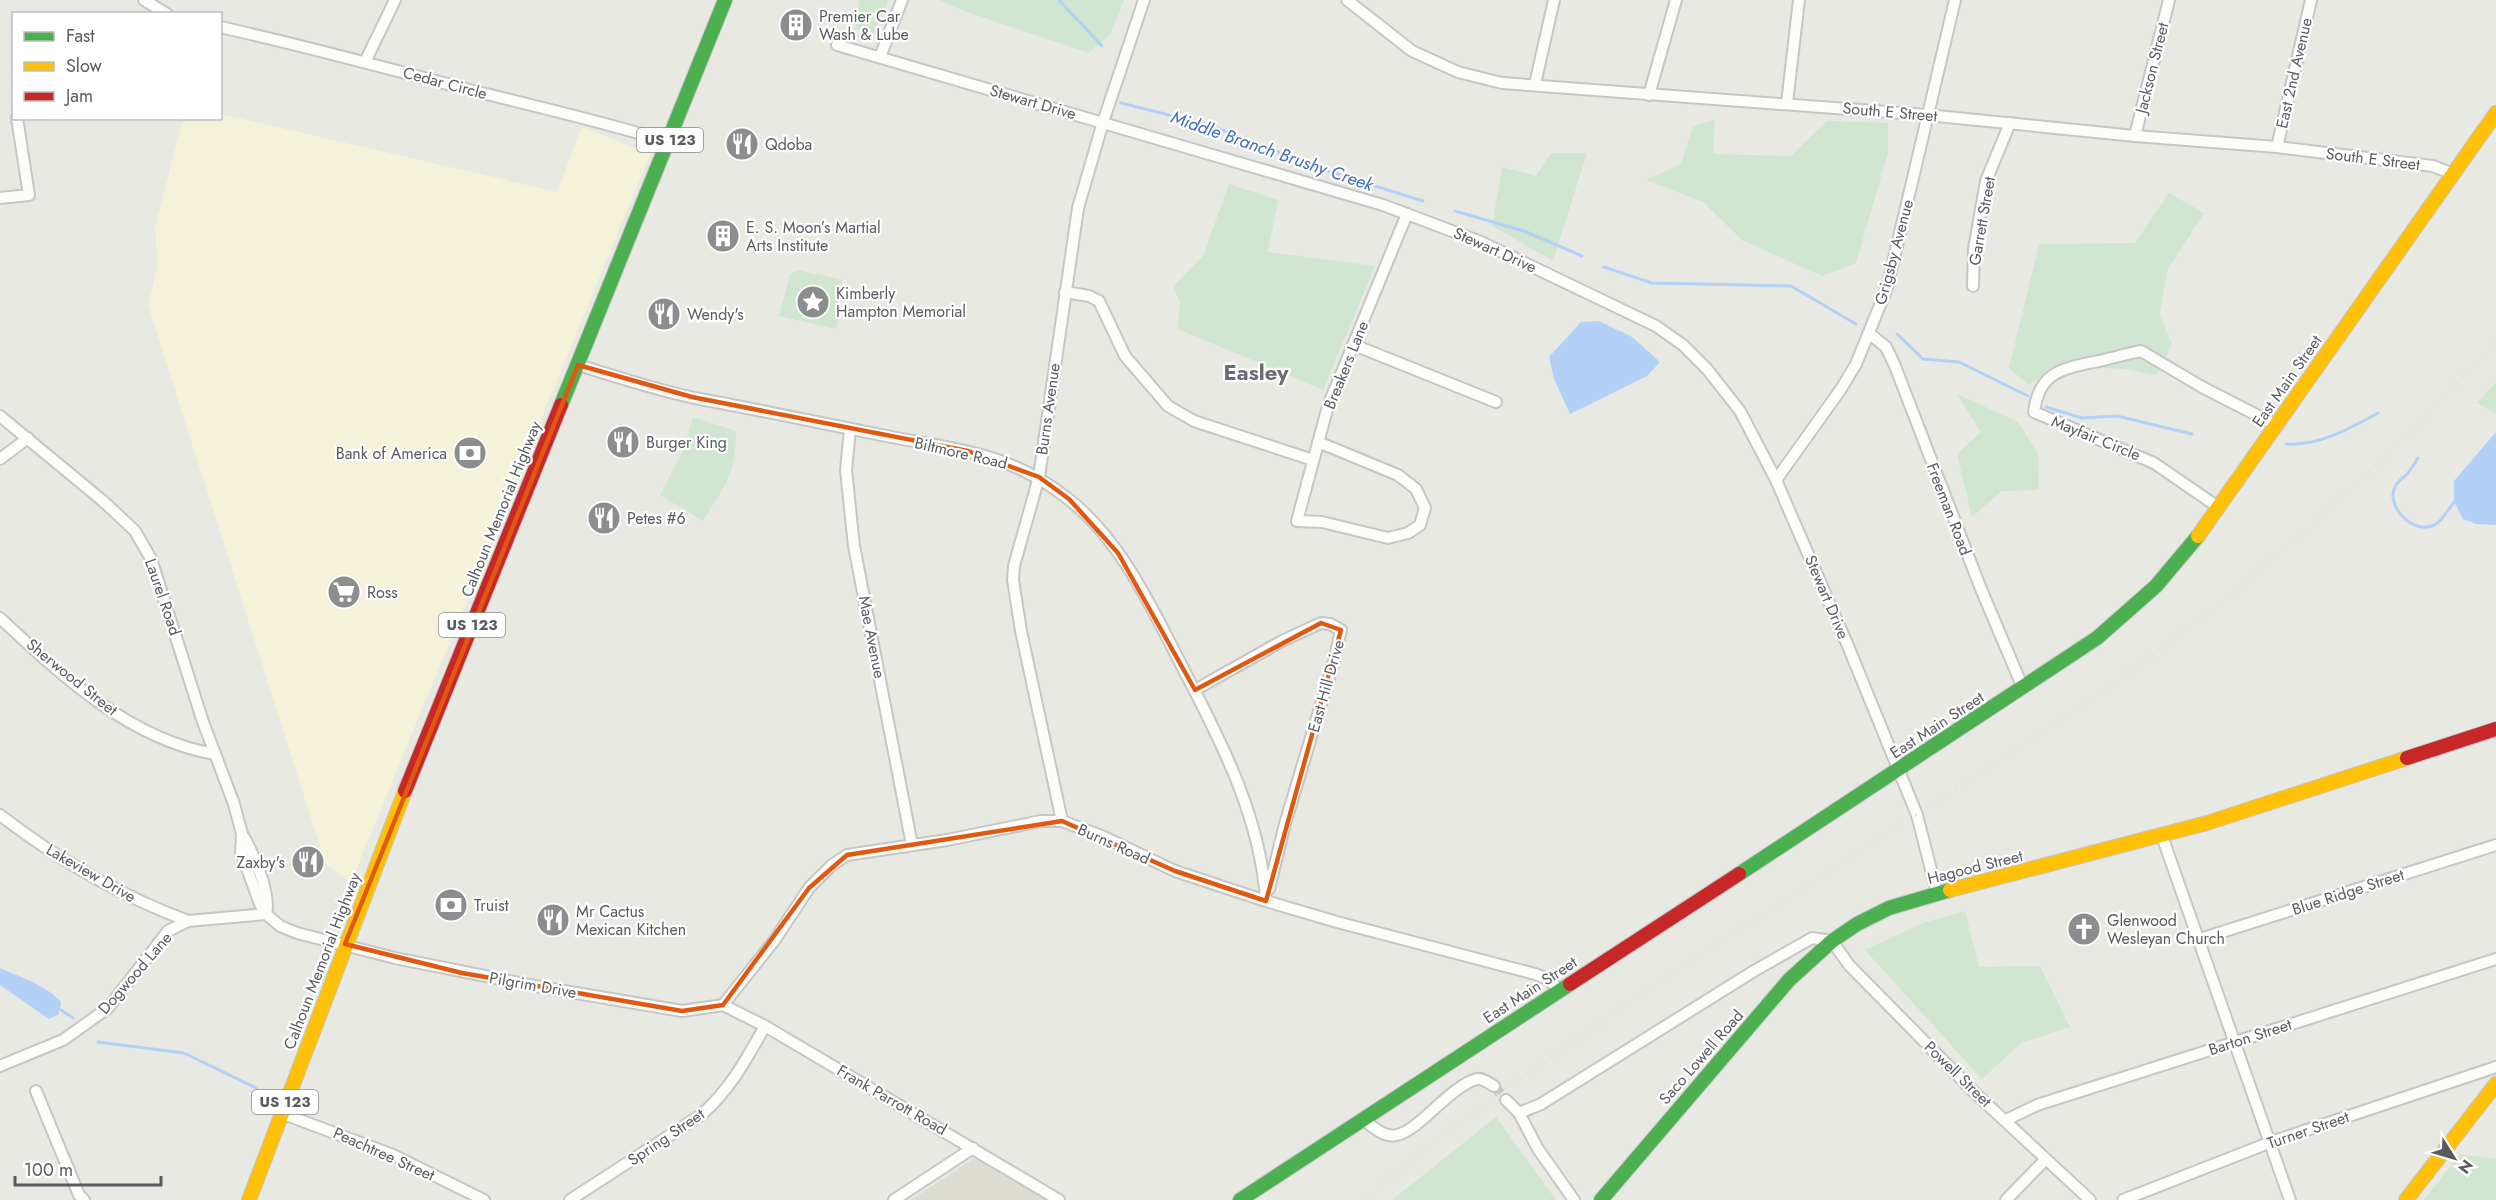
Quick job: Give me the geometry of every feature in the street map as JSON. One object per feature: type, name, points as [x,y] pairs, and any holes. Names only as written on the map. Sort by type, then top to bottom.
[{"type":"main road","name":"Calhoun Memorial Highway","points":[[249,1200],[345,944],[491,575],[725,0]]},
{"type":"main road","name":"East Main Street","points":[[1240,1200],[2024,688],[2106,632],[2138,605],[2175,567],[2496,112]]},
{"type":"main road","name":"Hagood Street","points":[[1832,941],[1857,924],[1889,908],[1937,893],[2162,836],[2496,729]]},
{"type":"main road","name":"Saco Lowell Road","points":[[1601,1200],[1789,980],[1832,941]]},
{"type":"main road","points":[[2406,1200],[2496,1084]]},
{"type":"street","points":[[144,0],[164,12]]},
{"type":"street","points":[[365,62],[395,0]]},
{"type":"street","points":[[880,57],[902,0]]},
{"type":"street","name":"Burns Avenue","points":[[1062,821],[1021,631],[1014,566],[1038,477],[1078,207],[1103,122],[1144,0]]},
{"type":"street","name":"South E Street","points":[[1347,0],[1412,51],[1458,72],[1502,83],[1788,103],[2277,147],[2433,166],[2453,174]]},
{"type":"street","points":[[1535,84],[1554,0]]},
{"type":"street","points":[[1649,95],[1676,0]]},
{"type":"street","points":[[1788,103],[1799,0]]},
{"type":"street","name":"Grigsby Avenue","points":[[1776,480],[1841,389],[1869,334],[1887,288],[1955,0]]},
{"type":"street","name":"Jackson Street","points":[[2135,136],[2169,0]]},
{"type":"street","name":"East 2nd Avenue","points":[[2277,147],[2311,0]]},
{"type":"street","name":"Cedar Circle","points":[[222,27],[608,123],[669,142]]},
{"type":"street","name":"Stewart Drive","points":[[837,45],[1383,205],[1481,242],[1656,326],[1698,360],[1740,411],[1776,480],[1919,822],[1937,893]]},
{"type":"street","points":[[0,198],[30,195],[17,120]]},
{"type":"street","name":"Garrett Street","points":[[1973,286],[1974,249],[1986,181],[2010,123]]},
{"type":"street","name":"Breakers Lane","points":[[1318,442],[1398,475],[1416,489],[1425,508],[1420,525],[1408,533],[1388,538],[1322,522],[1297,521],[1313,460],[1318,442],[1328,406],[1407,214]]},
{"type":"street","points":[[1065,292],[1089,296],[1099,301],[1125,356],[1168,406],[1211,427],[1313,460]]},
{"type":"street","name":"Freeman Road","points":[[1869,334],[1886,347],[1895,366],[1973,568],[2024,688]]},
{"type":"street","points":[[1354,345],[1496,402]]},
{"type":"street","name":"Mayfair Circle","points":[[2218,507],[2154,463],[2034,412],[2036,397],[2043,383],[2054,374],[2073,365],[2140,351],[2202,387],[2276,424]]},
{"type":"street","name":"Biltmore Road","points":[[578,365],[692,397],[968,451],[1014,464],[1038,477],[1069,499],[1094,523],[1118,553],[1195,690],[1245,799],[1264,871],[1266,901]]},
{"type":"street","name":"Laurel Road","points":[[0,416],[103,501],[135,531],[151,559],[203,722],[269,903],[266,914]]},
{"type":"street","name":"Mae Avenue","points":[[850,429],[846,470],[854,546],[912,845]]},
{"type":"street","points":[[0,459],[28,438]]},
{"type":"street","name":"Sherwood Street","points":[[0,618],[82,690],[139,728],[192,750],[215,754]]},
{"type":"street","name":"East Hill Drive","points":[[1195,690],[1282,641],[1321,623],[1330,624],[1341,630],[1334,662],[1280,842],[1266,901]]},
{"type":"street","name":"Lakeview Drive","points":[[0,815],[60,857],[113,888],[140,902],[188,921]]},
{"type":"street","name":"Burns Road","points":[[723,1005],[774,941],[809,888],[832,865],[848,855],[1041,821],[1062,821],[1104,837],[1175,871],[1266,901],[1535,974],[1548,979],[1559,990]]},
{"type":"street","points":[[2162,836],[2290,1200]]},
{"type":"street","name":"Blue Ridge Street","points":[[2200,939],[2496,845]]},
{"type":"street","points":[[266,914],[280,926],[297,933],[345,944]]},
{"type":"street","name":"Dogwood Lane","points":[[0,1066],[63,1040],[108,1008],[168,931],[188,921],[266,914]]},
{"type":"street","points":[[1519,1113],[1541,1104],[1754,971],[1812,938],[1832,941]]},
{"type":"street","name":"Powell Street","points":[[1832,941],[1849,964],[1975,1093],[2090,1200]]},
{"type":"street","name":"Pilgrim Drive","points":[[345,944],[394,958],[462,973],[682,1011],[723,1005]]},
{"type":"street","name":"Barton Street","points":[[2006,1120],[2037,1105],[2496,959]]},
{"type":"street","name":"Frank Parrott Road","points":[[723,1005],[765,1026],[1059,1200]]},
{"type":"street","name":"Spring Street","points":[[570,1200],[701,1115],[734,1080],[765,1026]]},
{"type":"street","name":"Turner Street","points":[[2123,1200],[2271,1142],[2496,1067]]},
{"type":"street","points":[[1364,1120],[1384,1134],[1396,1136],[1406,1131],[1452,1094],[1478,1079],[1485,1080],[1494,1086]]},
{"type":"street","points":[[36,1091],[79,1195],[84,1200]]},
{"type":"street","points":[[1506,1100],[1519,1113],[1538,1149],[1574,1200]]},
{"type":"street","name":"Peachtree Street","points":[[281,1113],[393,1155],[484,1200]]},
{"type":"street","points":[[894,1200],[973,1148]]},
{"type":"street","points":[[2006,1200],[2046,1160]]},
{"type":"highlighted area","points":[[578,365],[692,397],[968,451],[1039,477],[1069,499],[1118,553],[1195,690],[1321,623],[1341,630],[1266,901],[1175,871],[1062,821],[847,855],[809,888],[723,1005],[682,1011],[462,973],[345,944]]},
{"type":"shaded area","points":[[222,114],[557,192],[582,127],[650,154],[351,882],[326,865],[148,305],[158,265],[155,228],[183,120],[222,120]]},
{"type":"shaded area","points":[[975,1158],[1045,1200],[911,1200]]},
{"type":"green space","points":[[859,0],[888,0],[875,34],[855,29]]},
{"type":"green space","points":[[939,0],[1124,0],[1110,35],[1089,53],[964,11]]},
{"type":"green space","points":[[1715,120],[1713,154],[1791,156],[1827,121],[1888,123],[1888,153],[1856,263],[1822,276],[1742,240],[1703,202],[1646,180],[1681,164],[1693,126]]},
{"type":"green space","points":[[1551,153],[1587,153],[1553,261],[1492,226],[1502,167],[1536,176]]},
{"type":"green space","points":[[1229,184],[1278,200],[1268,252],[1375,266],[1323,390],[1178,329],[1180,301],[1173,287],[1203,256]]},
{"type":"green space","points":[[2169,193],[2204,213],[2167,271],[2160,315],[2172,344],[2157,375],[2124,369],[2054,366],[2029,385],[2009,368],[2039,244],[2135,243]]},
{"type":"green space","points":[[799,270],[842,280],[837,302],[842,304],[836,329],[779,316],[790,274]]},
{"type":"green space","points":[[2496,382],[2496,414],[2477,403]]},
{"type":"green space","points":[[1957,394],[2018,422],[2038,454],[2039,490],[2002,491],[1972,517],[1957,454],[1981,432]]},
{"type":"green space","points":[[693,417],[736,431],[734,459],[728,479],[703,521],[660,495],[684,448]]},
{"type":"green space","points":[[1965,911],[1979,967],[2040,966],[2070,1027],[2021,1043],[1982,1079],[1865,950],[1923,923]]},
{"type":"green space","points":[[1496,1117],[1556,1200],[1392,1200]]},
{"type":"green space","points":[[2460,1154],[2496,1159],[2496,1200],[2424,1200]]},
{"type":"water","points":[[1599,321],[1632,337],[1660,362],[1647,376],[1570,414],[1554,379],[1549,357],[1581,322]]},
{"type":"water","points":[[2496,432],[2496,525],[2476,524],[2463,519],[2454,502],[2454,481]]},
{"type":"water","points":[[0,968],[32,982],[55,996],[61,1002],[59,1014],[49,1019],[0,985]]},
{"type":"waterway","name":"Middle Branch Brushy Creek","points":[[1059,0],[1102,46]]},
{"type":"waterway","name":"Middle Branch Brushy Creek","points":[[1121,103],[1209,125],[1324,170],[1423,201]]},
{"type":"waterway","name":"Middle Branch Brushy Creek","points":[[1455,211],[1524,231],[1582,256]]},
{"type":"waterway","name":"Middle Branch Brushy Creek","points":[[1604,267],[1652,283],[1791,286],[1856,324]]},
{"type":"waterway","name":"Middle Branch Brushy Creek","points":[[1897,334],[1923,359],[1959,362],[2028,396]]},
{"type":"waterway","name":"Middle Branch Brushy Creek","points":[[2046,407],[2082,418],[2117,416],[2192,434]]},
{"type":"waterway","name":"Middle Branch Brushy Creek","points":[[2286,444],[2322,439],[2378,413]]},
{"type":"waterway","name":"Middle Branch Brushy Creek","points":[[2418,458],[2395,487],[2393,495],[2398,511],[2411,523],[2419,527],[2428,527],[2439,522],[2454,502]]},
{"type":"waterway","points":[[61,1010],[73,1018]]},
{"type":"waterway","points":[[98,1042],[184,1053],[256,1088]]},
{"type":"tunnel","points":[[1494,1086],[1506,1100]]},
{"type":"railway","points":[[1362,1200],[1470,1114],[1647,991],[2070,714],[2204,617],[2309,527],[2394,449],[2496,342]]},
{"type":"traffic: fast","points":[[561,405],[725,0]]},
{"type":"traffic: fast","points":[[1739,874],[2097,638],[2156,586],[2198,536]]},
{"type":"traffic: fast","points":[[1601,1200],[1789,980],[1832,941],[1857,924],[1889,908],[1950,890]]},
{"type":"traffic: fast","points":[[1240,1200],[1570,984]]},
{"type":"traffic: slow","points":[[2198,536],[2496,113]]},
{"type":"traffic: slow","points":[[1950,890],[2207,823],[2407,758]]},
{"type":"traffic: slow","points":[[249,1200],[405,791]]},
{"type":"traffic: slow","points":[[2406,1200],[2496,1084]]},
{"type":"traffic: jam","points":[[405,791],[561,405]]},
{"type":"traffic: jam","points":[[2407,758],[2496,729]]},
{"type":"traffic: jam","points":[[1570,984],[1739,874]]},
{"type":"place","name":"Premier Car Wash & Lube","points":[[796,25]]},
{"type":"place","name":"Qdoba","points":[[742,144]]},
{"type":"place","name":"E. S. Moon’s Martial Arts Institute","points":[[723,236]]},
{"type":"place","name":"Kimberly Hampton Memorial","points":[[813,302]]},
{"type":"place","name":"Wendy's","points":[[664,314]]},
{"type":"place","name":"Burger King","points":[[623,442]]},
{"type":"place","name":"Bank of America","points":[[470,453]]},
{"type":"place","name":"Petes #6","points":[[604,518]]},
{"type":"place","name":"Ross","points":[[344,592]]},
{"type":"place","name":"Zaxby's","points":[[308,862]]},
{"type":"place","name":"Truist","points":[[451,905]]},
{"type":"place","name":"Mr Cactus Mexican Kitchen","points":[[553,920]]},
{"type":"place","name":"Glenwood Wesleyan Church","points":[[2084,929]]},
{"type":"district","name":"Easley","points":[[1256,372]]}]
